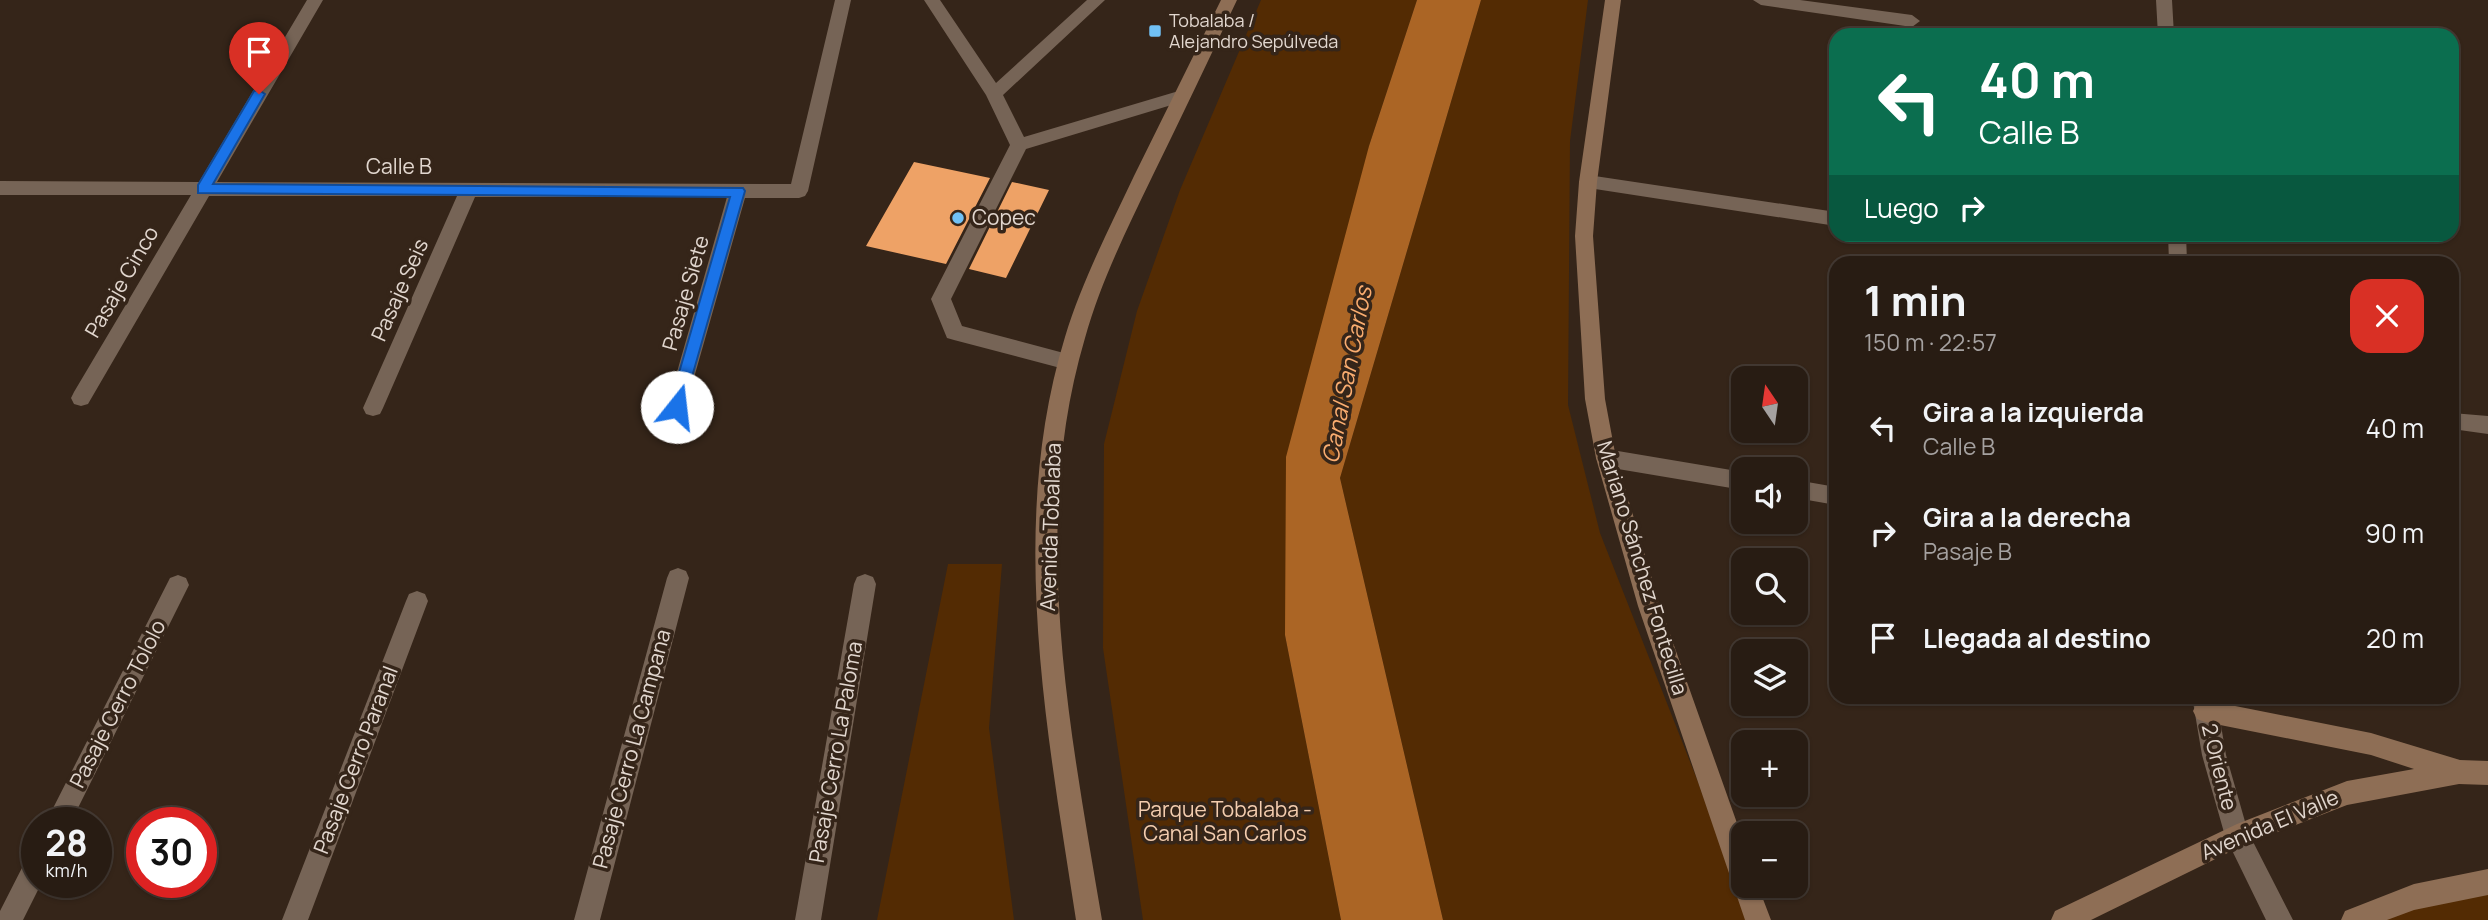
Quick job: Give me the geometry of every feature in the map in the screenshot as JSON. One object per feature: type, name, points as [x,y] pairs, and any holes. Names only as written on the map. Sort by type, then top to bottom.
[{"type":"street","name":"Pasaje Cinco","points":[[81,398],[315,0]]},
{"type":"street","name":"Calle B","points":[[0,188],[799,191],[843,0]]},
{"type":"street","points":[[932,0],[994,94],[1019,145]]},
{"type":"street","points":[[994,94],[1097,0]]},
{"type":"street","name":"Avenida Tobalaba","points":[[1089,920],[1060,737],[1047,618],[1048,488],[1056,423],[1068,362],[1090,291],[1229,0]]},
{"type":"street","name":"Mariano Sánchez Fontecilla","points":[[1613,0],[1588,182],[1584,236],[1595,399],[1606,458],[1649,606],[1731,842]]},
{"type":"street","points":[[1761,0],[1913,21]]},
{"type":"street","points":[[2164,0],[2166,28]]},
{"type":"street","points":[[1068,362],[954,332],[941,299],[1019,145],[1182,96]]},
{"type":"street","points":[[1588,182],[1829,218]]},
{"type":"street","name":"Pasaje Seis","points":[[373,408],[469,190]]},
{"type":"street","name":"Pasaje Siete","points":[[677,407],[738,191]]},
{"type":"street","points":[[2459,422],[2488,425]]},
{"type":"street","points":[[1606,458],[1731,479]]},
{"type":"street","points":[[1808,491],[1829,495]]},
{"type":"street","name":"Pasaje Cerro La Campana","points":[[587,920],[678,578]]},
{"type":"street","name":"Pasaje Cerro La Paloma","points":[[808,920],[865,584]]},
{"type":"street","name":"Pasaje Cerro Tololo","points":[[66,807],[178,585]]},
{"type":"street","name":"Pasaje Cerro Paranal","points":[[295,920],[417,601]]},
{"type":"street","points":[[2204,704],[2371,744],[2459,772]]},
{"type":"street","name":"2 Oriente","points":[[2204,704],[2214,755],[2237,836],[2280,920]]},
{"type":"street","name":"Avenida El Valle","points":[[2064,920],[2237,836],[2347,793],[2459,772],[2488,773]]},
{"type":"street","points":[[2354,920],[2414,897],[2488,882]]},
{"type":"street","points":[[9,920],[21,896]]},
{"type":"street","points":[[1750,898],[1758,920]]},
{"type":"green space","name":"Parque Tobalaba - Canal San Carlos","points":[[1261,0],[1417,0],[1369,146],[1285,635],[1341,920],[1143,920],[1103,648],[1104,444],[1137,311],[1180,190]]},
{"type":"green space","points":[[1481,0],[1588,0],[1570,141],[1568,405],[1600,533],[1698,782],[1731,875],[1731,898],[1739,898],[1747,920],[1443,920],[1340,478]]},
{"type":"green space","points":[[948,564],[1002,564],[989,728],[1014,920],[877,920]]},
{"type":"green space","points":[[2488,885],[2488,920],[2371,920]]},
{"type":"water","name":"Canal San Carlos","points":[[1417,0],[1481,0],[1340,478],[1443,920],[1341,920],[1285,635],[1286,457],[1369,146]]},
{"type":"building","points":[[914,162],[990,178],[946,264],[866,246]]},
{"type":"building","points":[[1012,182],[1049,190],[1006,278],[969,269]]},
{"type":"place","name":"Tobalaba / Alejandro Sepúlveda","points":[[1155,31]]},
{"type":"place","name":"Copec","points":[[958,218]]},
{"type":"route","points":[[259,94],[203,189],[738,191],[677,407]]}]
